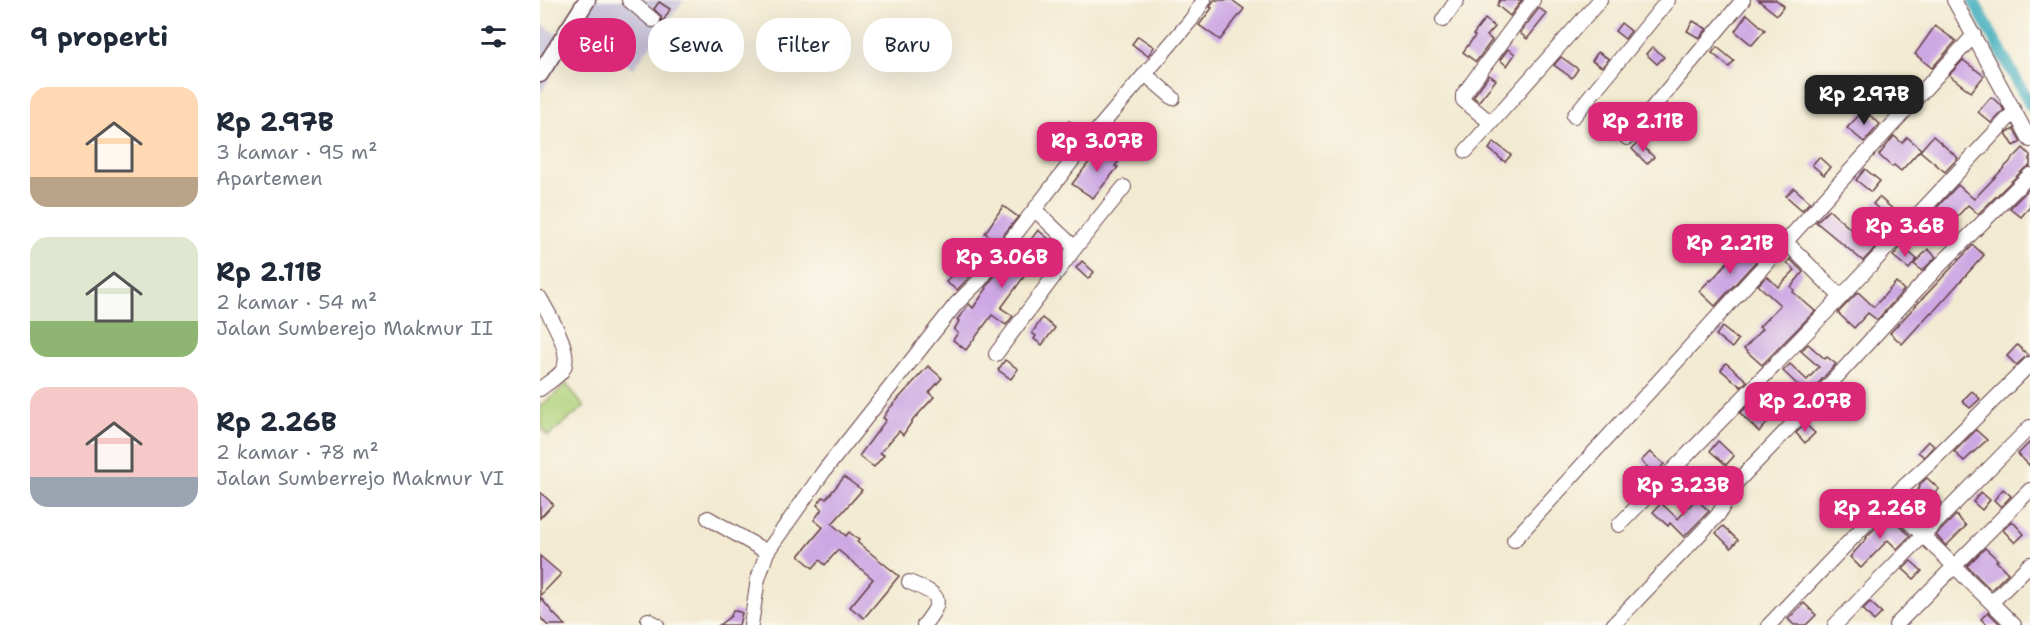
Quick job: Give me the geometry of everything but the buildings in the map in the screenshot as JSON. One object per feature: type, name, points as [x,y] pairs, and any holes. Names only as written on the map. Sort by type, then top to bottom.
[{"type":"street","points":[[540,74],[587,0]]},
{"type":"street","points":[[629,0],[651,18]]},
{"type":"street","points":[[751,625],[758,579],[767,552],[824,471],[956,304],[980,279],[1083,148],[1191,20],[1204,0]]},
{"type":"street","points":[[1443,20],[1457,0]]},
{"type":"street","points":[[1491,123],[1463,100],[1463,95],[1533,0]]},
{"type":"street","points":[[1466,151],[1600,0]]},
{"type":"street","points":[[1574,116],[1668,0]]},
{"type":"street","points":[[1627,138],[1743,0]]},
{"type":"street","points":[[1954,0],[2030,140]]},
{"type":"street","points":[[1514,540],[1974,35]]},
{"type":"street","points":[[1145,74],[1173,98]]},
{"type":"street","points":[[1619,525],[1841,297],[2014,112]]},
{"type":"street","points":[[1613,625],[1718,515],[1737,482],[1935,270],[2030,175]]},
{"type":"street","points":[[996,354],[1124,187]]},
{"type":"street","points":[[1035,210],[1075,248]]},
{"type":"street","points":[[1786,242],[1841,297]]},
{"type":"street","points":[[540,298],[563,343],[566,356],[562,372],[540,389]]},
{"type":"street","points":[[1769,625],[1888,501],[1930,463],[2030,364]]},
{"type":"street","points":[[1835,625],[2030,427]]},
{"type":"street","points":[[1896,625],[2030,490]]},
{"type":"street","points":[[1888,501],[2014,625]]},
{"type":"street","points":[[708,518],[767,552]]},
{"type":"street","points":[[1992,602],[2030,564]]},
{"type":"street","points":[[909,582],[932,592],[937,600],[938,607],[924,625]]},
{"type":"shaded area","points":[[578,0],[684,0],[671,18],[648,18],[648,49],[636,65],[636,18],[568,18]]},
{"type":"shaded area","points":[[540,23],[558,35],[558,64],[540,94]]},
{"type":"green space","points":[[567,384],[584,407],[548,436],[540,426],[540,406]]},
{"type":"waterway","points":[[1973,0],[2030,105]]}]
